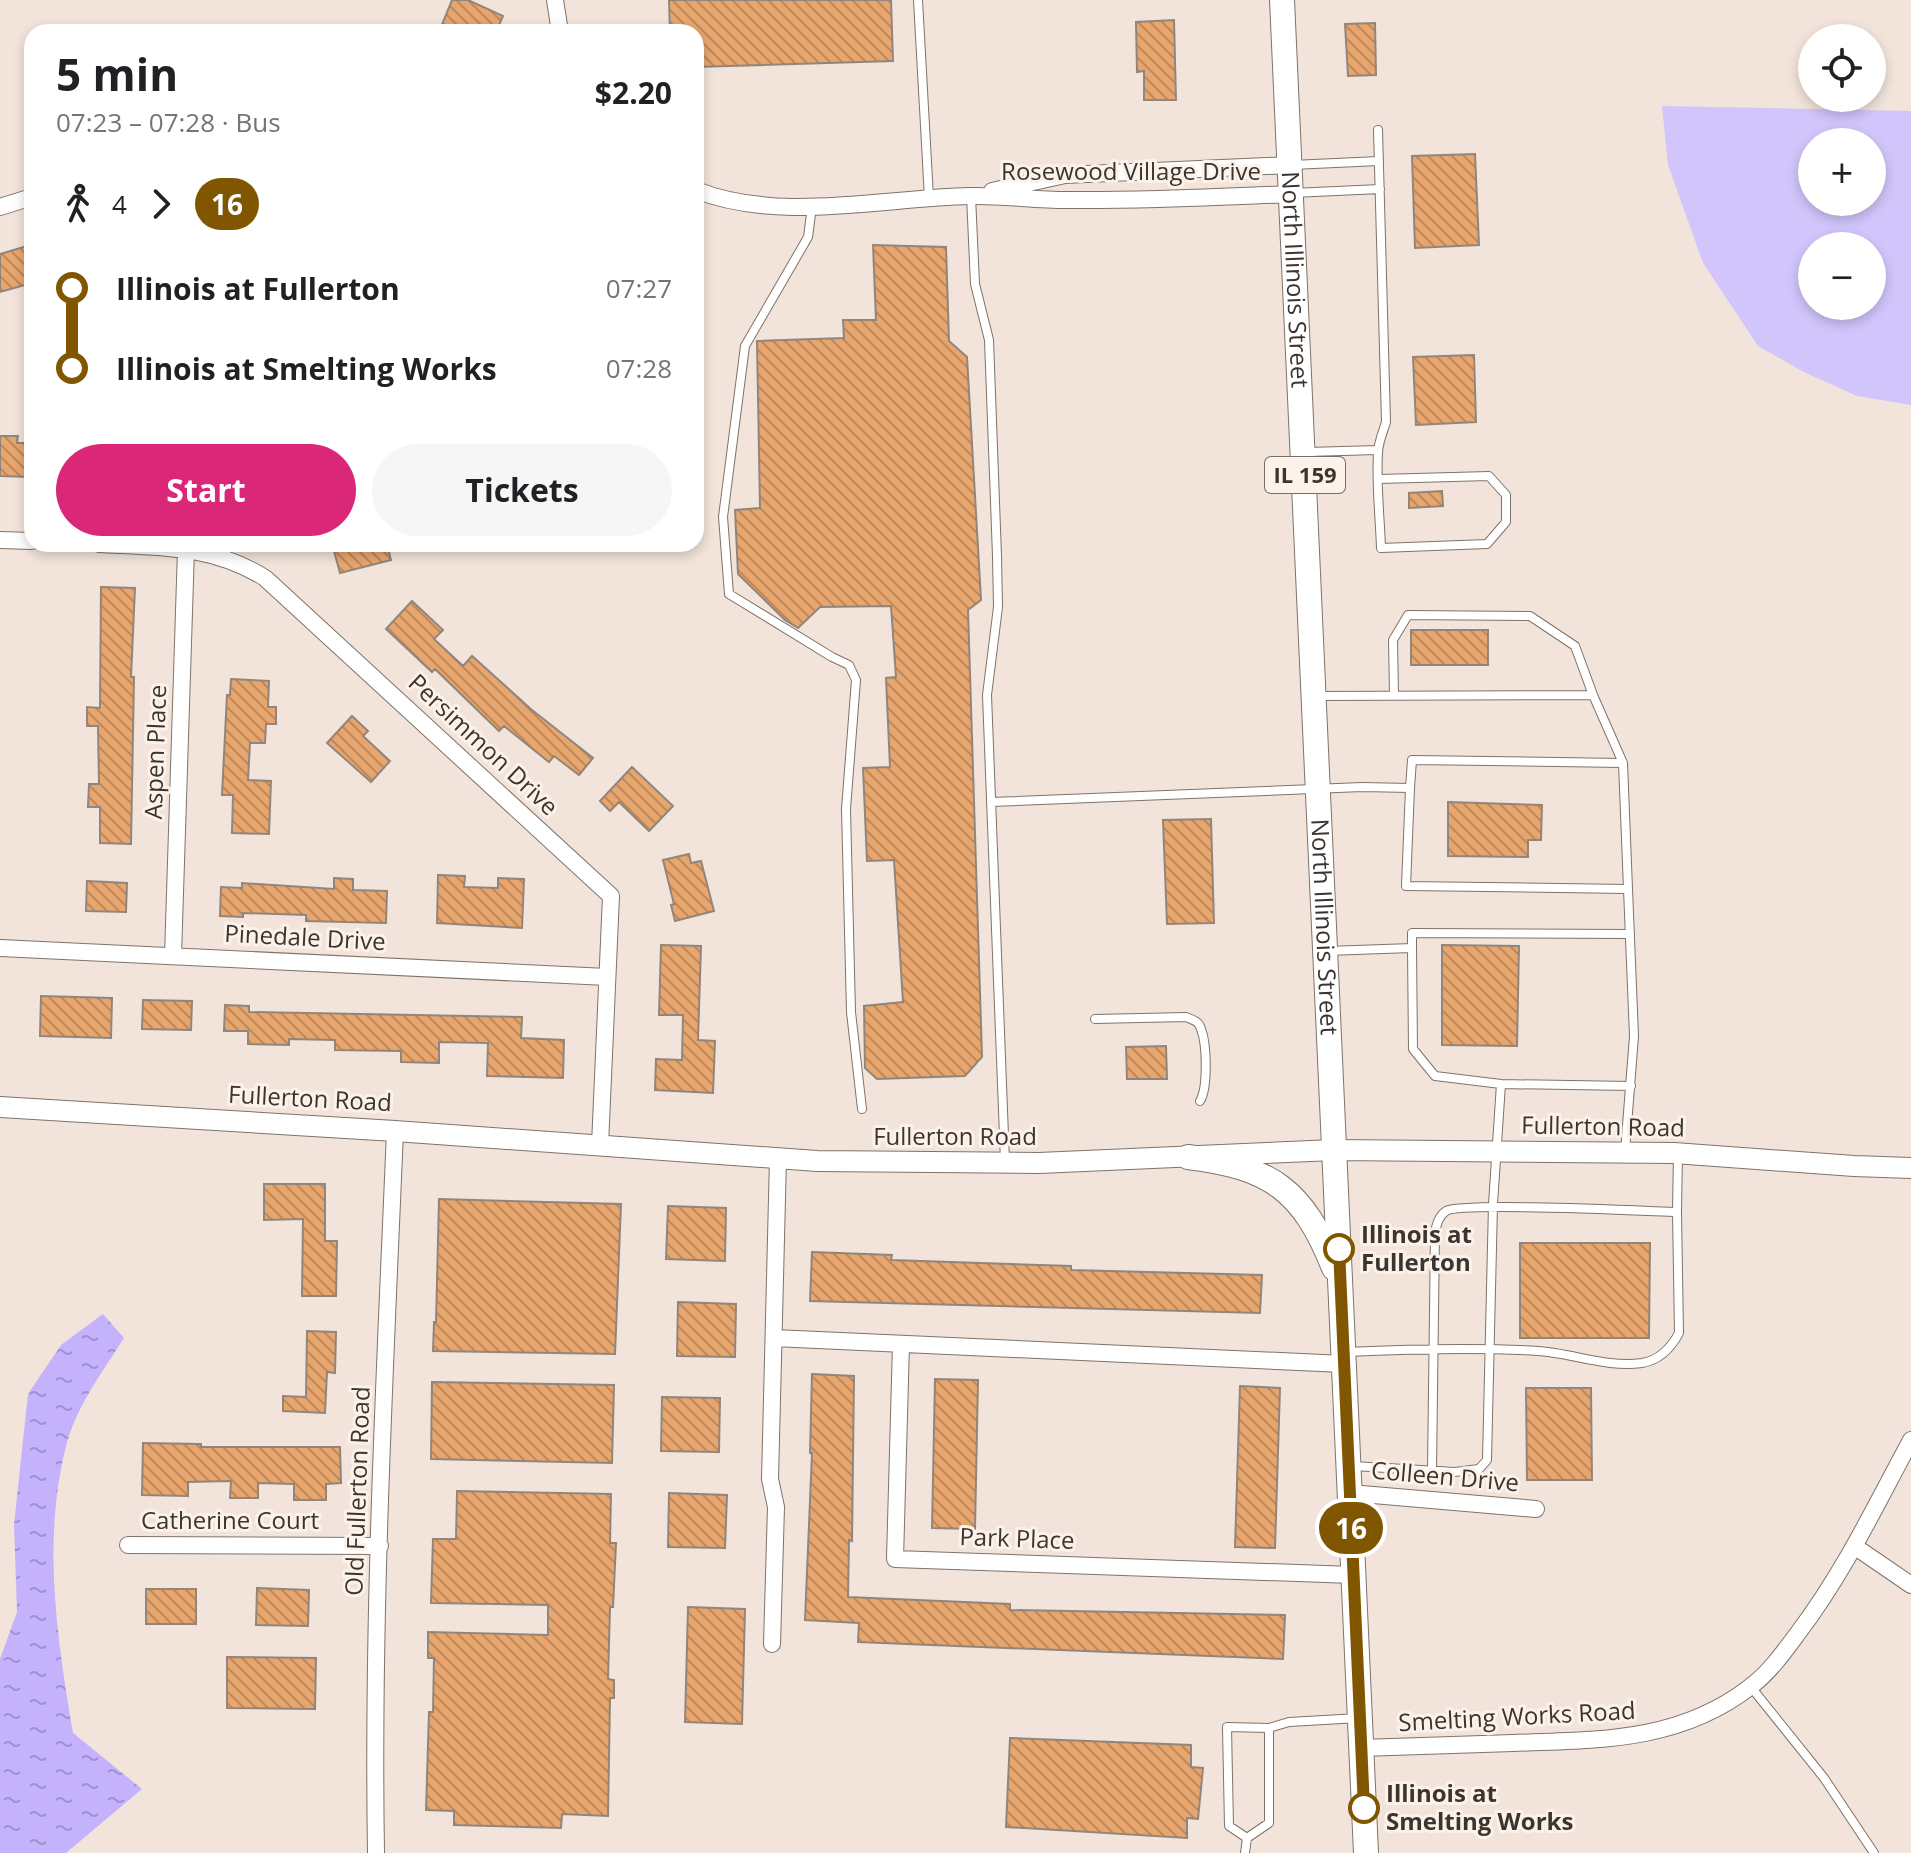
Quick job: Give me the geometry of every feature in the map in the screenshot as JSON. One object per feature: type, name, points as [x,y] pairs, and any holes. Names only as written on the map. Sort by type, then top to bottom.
[{"type":"main road","name":"North Illinois Street","points":[[1282,0],[1366,1853]]},
{"type":"main road","points":[[1188,1157],[1226,1162],[1254,1171],[1284,1188],[1303,1208],[1323,1240],[1341,1286]]},
{"type":"street","points":[[555,0],[559,24]]},
{"type":"street","name":"Rosewood Village Drive","points":[[971,196],[1065,175],[1291,165]]},
{"type":"street","name":"Rosewood Village Drive","points":[[704,193],[753,204],[812,205],[971,196],[1065,200],[1292,194]]},
{"type":"street","points":[[0,207],[24,200]]},
{"type":"street","points":[[0,540],[24,541]]},
{"type":"street","name":"Aspen Place","points":[[173,956],[186,552]]},
{"type":"street","name":"Persimmon Drive","points":[[202,552],[244,565],[265,578],[611,896],[600,1145]]},
{"type":"street","name":"Pinedale Drive","points":[[0,948],[607,977]]},
{"type":"street","name":"Fullerton Road","points":[[0,1107],[861,1162],[1005,1163],[1334,1150],[1678,1153],[1911,1168]]},
{"type":"street","name":"Old Fullerton Road","points":[[376,1853],[380,1546],[395,1131]]},
{"type":"street","points":[[772,1644],[776,1507],[770,1479],[778,1158]]},
{"type":"street","points":[[774,1338],[1344,1358]]},
{"type":"street","name":"Park Place","points":[[901,1344],[895,1559],[1353,1575]]},
{"type":"street","name":"Smelting Works Road","points":[[1361,1748],[1598,1740],[1657,1733],[1709,1714],[1751,1687],[1781,1656],[1817,1609],[1909,1447]]},
{"type":"street","name":"Colleen Drive","points":[[1350,1493],[1536,1509]]},
{"type":"street","name":"Catherine Court","points":[[128,1545],[380,1546]]},
{"type":"street","points":[[1854,1546],[1911,1585]]},
{"type":"lane","points":[[918,0],[929,198]]},
{"type":"lane","points":[[1378,130],[1386,422],[1378,450],[1381,548],[1487,544],[1506,522],[1506,495],[1489,476],[1379,479]]},
{"type":"lane","points":[[1291,165],[1379,161]]},
{"type":"lane","points":[[1292,194],[1380,189]]},
{"type":"lane","points":[[971,196],[975,284],[989,340],[998,607],[987,695],[1005,1163]]},
{"type":"lane","points":[[812,205],[808,237],[745,346],[723,517],[729,594],[849,665],[856,680],[846,809],[851,1012],[862,1109]]},
{"type":"lane","points":[[1304,452],[1378,450]]},
{"type":"lane","points":[[1394,695],[1393,640],[1408,615],[1461,613],[1530,616],[1575,646],[1623,763],[1634,1036],[1624,1153]]},
{"type":"lane","points":[[1315,696],[1593,695]]},
{"type":"lane","points":[[1623,763],[1412,760],[1406,886],[1628,889]]},
{"type":"lane","points":[[991,802],[1410,788]]},
{"type":"lane","points":[[1630,934],[1412,933],[1412,948],[1413,1049],[1435,1076],[1501,1084],[1631,1086]]},
{"type":"lane","points":[[1326,951],[1412,948]]},
{"type":"lane","points":[[1095,1019],[1186,1017],[1197,1021],[1204,1044],[1205,1085],[1200,1101]]},
{"type":"lane","points":[[1349,1466],[1455,1472],[1479,1469],[1487,1460],[1493,1208],[1501,1084]]},
{"type":"lane","points":[[1344,1358],[1433,1348],[1542,1351],[1596,1361],[1629,1363],[1646,1362],[1670,1350],[1679,1333],[1678,1153]]},
{"type":"lane","points":[[1432,1471],[1437,1220],[1445,1211],[1493,1208],[1677,1212]]},
{"type":"lane","points":[[1751,1687],[1824,1778],[1874,1853]]},
{"type":"lane","points":[[1247,1838],[1229,1826],[1227,1727],[1269,1728],[1289,1722],[1360,1718]]},
{"type":"lane","points":[[1245,1853],[1247,1838],[1269,1823],[1269,1728]]},
{"type":"shaded area","points":[[1662,106],[1798,109],[1798,112],[1911,111],[1911,405],[1857,396],[1804,372],[1758,346],[1703,263],[1668,165]]},
{"type":"water","points":[[103,1314],[124,1338],[83,1403],[66,1446],[55,1518],[54,1590],[73,1733],[142,1789],[66,1853],[0,1853],[0,1659],[17,1612],[14,1524],[28,1394],[61,1345]]},
{"type":"building","points":[[452,0],[468,0],[503,16],[500,24],[442,24]]},
{"type":"building","points":[[669,0],[891,0],[893,61],[704,67],[704,24],[670,24]]},
{"type":"building","points":[[1174,20],[1176,100],[1144,100],[1144,71],[1137,72],[1136,22]]},
{"type":"building","points":[[1375,23],[1376,75],[1348,76],[1345,24]]},
{"type":"building","points":[[1475,154],[1479,245],[1415,248],[1412,156]]},
{"type":"building","points":[[873,245],[946,247],[949,341],[967,357],[981,600],[968,610],[982,1057],[965,1076],[877,1079],[865,1068],[864,1006],[903,1002],[894,860],[867,861],[863,768],[890,767],[886,678],[896,677],[891,606],[820,607],[798,628],[785,620],[738,574],[735,510],[760,508],[757,341],[844,338],[843,320],[876,320]]},
{"type":"building","points":[[24,247],[24,285],[0,292],[0,254]]},
{"type":"building","points":[[1474,355],[1476,422],[1416,425],[1413,357]]},
{"type":"building","points":[[0,436],[18,436],[17,443],[24,443],[24,477],[0,476]]},
{"type":"building","points":[[1442,491],[1443,506],[1409,508],[1409,493]]},
{"type":"building","points":[[334,552],[389,552],[391,560],[340,573]]},
{"type":"building","points":[[101,587],[135,588],[131,677],[134,677],[131,844],[100,843],[100,807],[88,807],[89,784],[99,784],[98,726],[87,726],[87,707],[100,708]]},
{"type":"building","points":[[412,601],[443,630],[434,639],[463,666],[472,656],[532,710],[593,758],[579,775],[554,756],[549,762],[504,726],[499,731],[435,669],[432,672],[386,629]]},
{"type":"building","points":[[1411,630],[1488,630],[1488,665],[1411,665]]},
{"type":"building","points":[[231,679],[269,681],[268,707],[276,707],[276,724],[266,724],[265,743],[250,743],[248,780],[271,781],[269,834],[232,833],[233,795],[222,795],[227,695],[230,695]]},
{"type":"building","points":[[352,716],[368,731],[363,736],[390,761],[371,782],[327,743]]},
{"type":"building","points":[[632,767],[673,806],[649,831],[619,802],[610,811],[600,801]]},
{"type":"building","points":[[1448,802],[1542,805],[1541,840],[1528,840],[1528,857],[1448,856]]},
{"type":"building","points":[[1211,819],[1214,923],[1167,924],[1163,820]]},
{"type":"building","points":[[689,854],[691,863],[701,861],[714,911],[675,921],[663,860]]},
{"type":"building","points":[[438,875],[465,876],[464,887],[498,888],[498,878],[524,879],[522,928],[437,923]]},
{"type":"building","points":[[334,878],[353,879],[353,890],[387,891],[386,923],[306,921],[306,915],[243,913],[243,917],[220,916],[221,887],[242,888],[242,883],[334,889]]},
{"type":"building","points":[[87,881],[127,883],[126,912],[86,911]]},
{"type":"building","points":[[661,945],[701,946],[698,1040],[715,1041],[713,1093],[655,1090],[656,1059],[682,1060],[683,1015],[659,1015]]},
{"type":"building","points":[[1442,945],[1519,946],[1517,1046],[1442,1045]]},
{"type":"building","points":[[41,996],[112,998],[111,1038],[40,1036]]},
{"type":"building","points":[[143,1000],[192,1001],[191,1030],[142,1029]]},
{"type":"building","points":[[225,1005],[249,1006],[249,1012],[522,1017],[521,1038],[564,1040],[563,1078],[487,1076],[488,1043],[439,1042],[439,1063],[401,1062],[401,1051],[335,1050],[335,1040],[289,1039],[289,1045],[248,1044],[248,1031],[224,1031]]},
{"type":"building","points":[[1166,1046],[1167,1079],[1127,1079],[1126,1047]]},
{"type":"building","points":[[264,1184],[325,1184],[325,1241],[337,1241],[336,1296],[302,1296],[303,1219],[264,1220]]},
{"type":"building","points":[[439,1199],[621,1204],[615,1354],[433,1351]]},
{"type":"building","points":[[668,1206],[726,1208],[725,1261],[666,1259]]},
{"type":"building","points":[[1520,1243],[1650,1243],[1649,1338],[1520,1338]]},
{"type":"building","points":[[812,1252],[892,1255],[891,1260],[1071,1266],[1071,1270],[1262,1275],[1260,1313],[810,1301]]},
{"type":"building","points":[[678,1302],[736,1304],[735,1357],[677,1356]]},
{"type":"building","points":[[307,1331],[336,1332],[335,1373],[327,1372],[325,1413],[283,1411],[283,1396],[306,1397]]},
{"type":"building","points":[[812,1374],[854,1376],[852,1541],[849,1540],[848,1597],[1010,1604],[1010,1610],[1285,1615],[1283,1659],[858,1642],[859,1623],[805,1620]]},
{"type":"building","points":[[935,1379],[978,1380],[975,1529],[932,1528]]},
{"type":"building","points":[[432,1382],[614,1385],[612,1463],[431,1459]]},
{"type":"building","points":[[1240,1386],[1280,1388],[1275,1548],[1235,1547]]},
{"type":"building","points":[[1526,1388],[1591,1388],[1592,1480],[1527,1480]]},
{"type":"building","points":[[662,1397],[720,1398],[719,1452],[661,1451]]},
{"type":"building","points":[[143,1443],[201,1444],[201,1447],[340,1447],[341,1483],[326,1484],[326,1500],[294,1500],[294,1484],[258,1483],[258,1498],[230,1498],[231,1481],[188,1482],[188,1496],[142,1495]]},
{"type":"building","points":[[457,1491],[611,1494],[610,1543],[616,1543],[613,1607],[610,1607],[608,1679],[614,1680],[614,1698],[610,1698],[608,1816],[562,1814],[561,1828],[454,1825],[454,1811],[426,1810],[434,1658],[428,1658],[428,1632],[548,1635],[548,1605],[431,1603],[433,1539],[456,1539]]},
{"type":"building","points":[[669,1493],[727,1495],[725,1548],[668,1547]]},
{"type":"building","points":[[257,1588],[309,1590],[308,1626],[256,1625]]},
{"type":"building","points":[[146,1589],[196,1589],[196,1624],[146,1624]]},
{"type":"building","points":[[688,1607],[745,1609],[742,1724],[685,1722]]},
{"type":"building","points":[[227,1657],[316,1658],[315,1709],[227,1708]]},
{"type":"building","points":[[1010,1738],[1191,1745],[1191,1767],[1203,1768],[1198,1819],[1187,1818],[1187,1838],[1006,1827]]},
{"type":"bus line","name":"16","points":[[1339,1249],[1364,1808]]},
{"type":"place","name":"Illinois at Fullerton","points":[[1339,1249]]},
{"type":"place","name":"Illinois at Smelting Works","points":[[1364,1808]]}]
